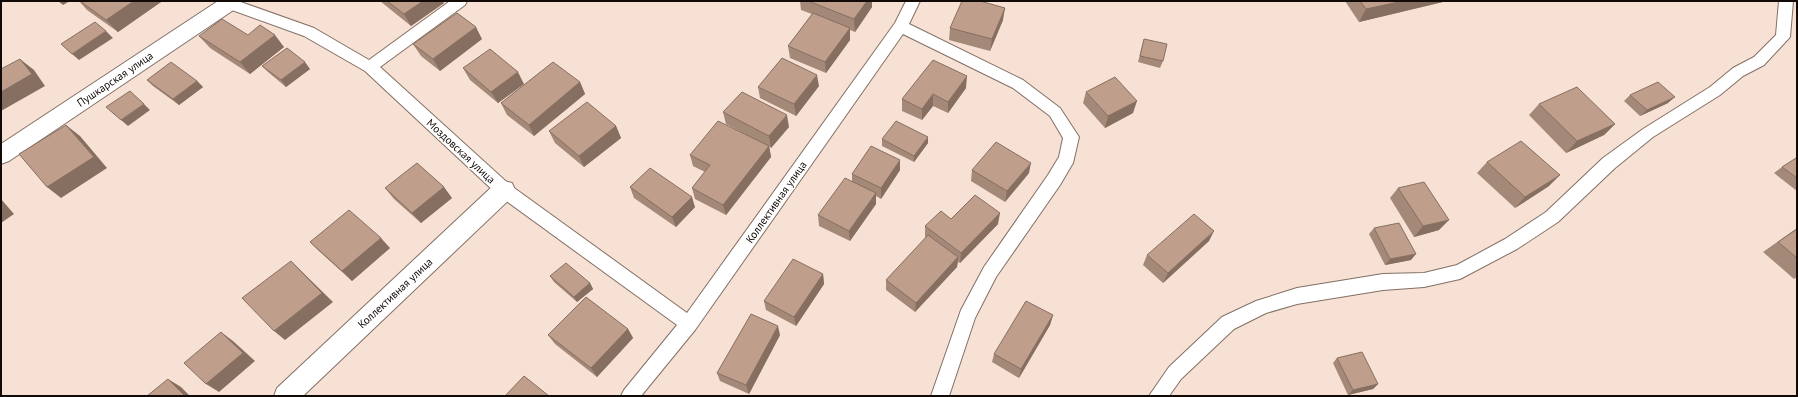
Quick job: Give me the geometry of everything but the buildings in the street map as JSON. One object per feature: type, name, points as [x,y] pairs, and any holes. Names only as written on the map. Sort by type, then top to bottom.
[{"type":"street","name":"Пушкарская улица","points":[[1,155],[226,2]]},
{"type":"street","name":"Коллективная улица","points":[[286,396],[504,190]]},
{"type":"lane","points":[[370,67],[460,1]]},
{"type":"lane","name":"Коллективная улица","points":[[630,396],[689,324],[901,26],[913,1]]},
{"type":"lane","points":[[1158,396],[1175,373],[1228,323],[1262,306],[1297,296],[1383,282],[1424,280],[1460,272],[1511,244],[1552,217],[1609,163],[1648,132],[1715,91],[1738,72],[1759,61],[1783,37],[1786,1]]},
{"type":"lane","name":"Моздовская улица","points":[[226,2],[309,32],[370,67],[504,190],[689,324]]},
{"type":"lane","points":[[901,26],[1018,84],[1055,112],[1071,137],[1067,158],[1054,180],[990,272],[967,316],[940,396]]}]
